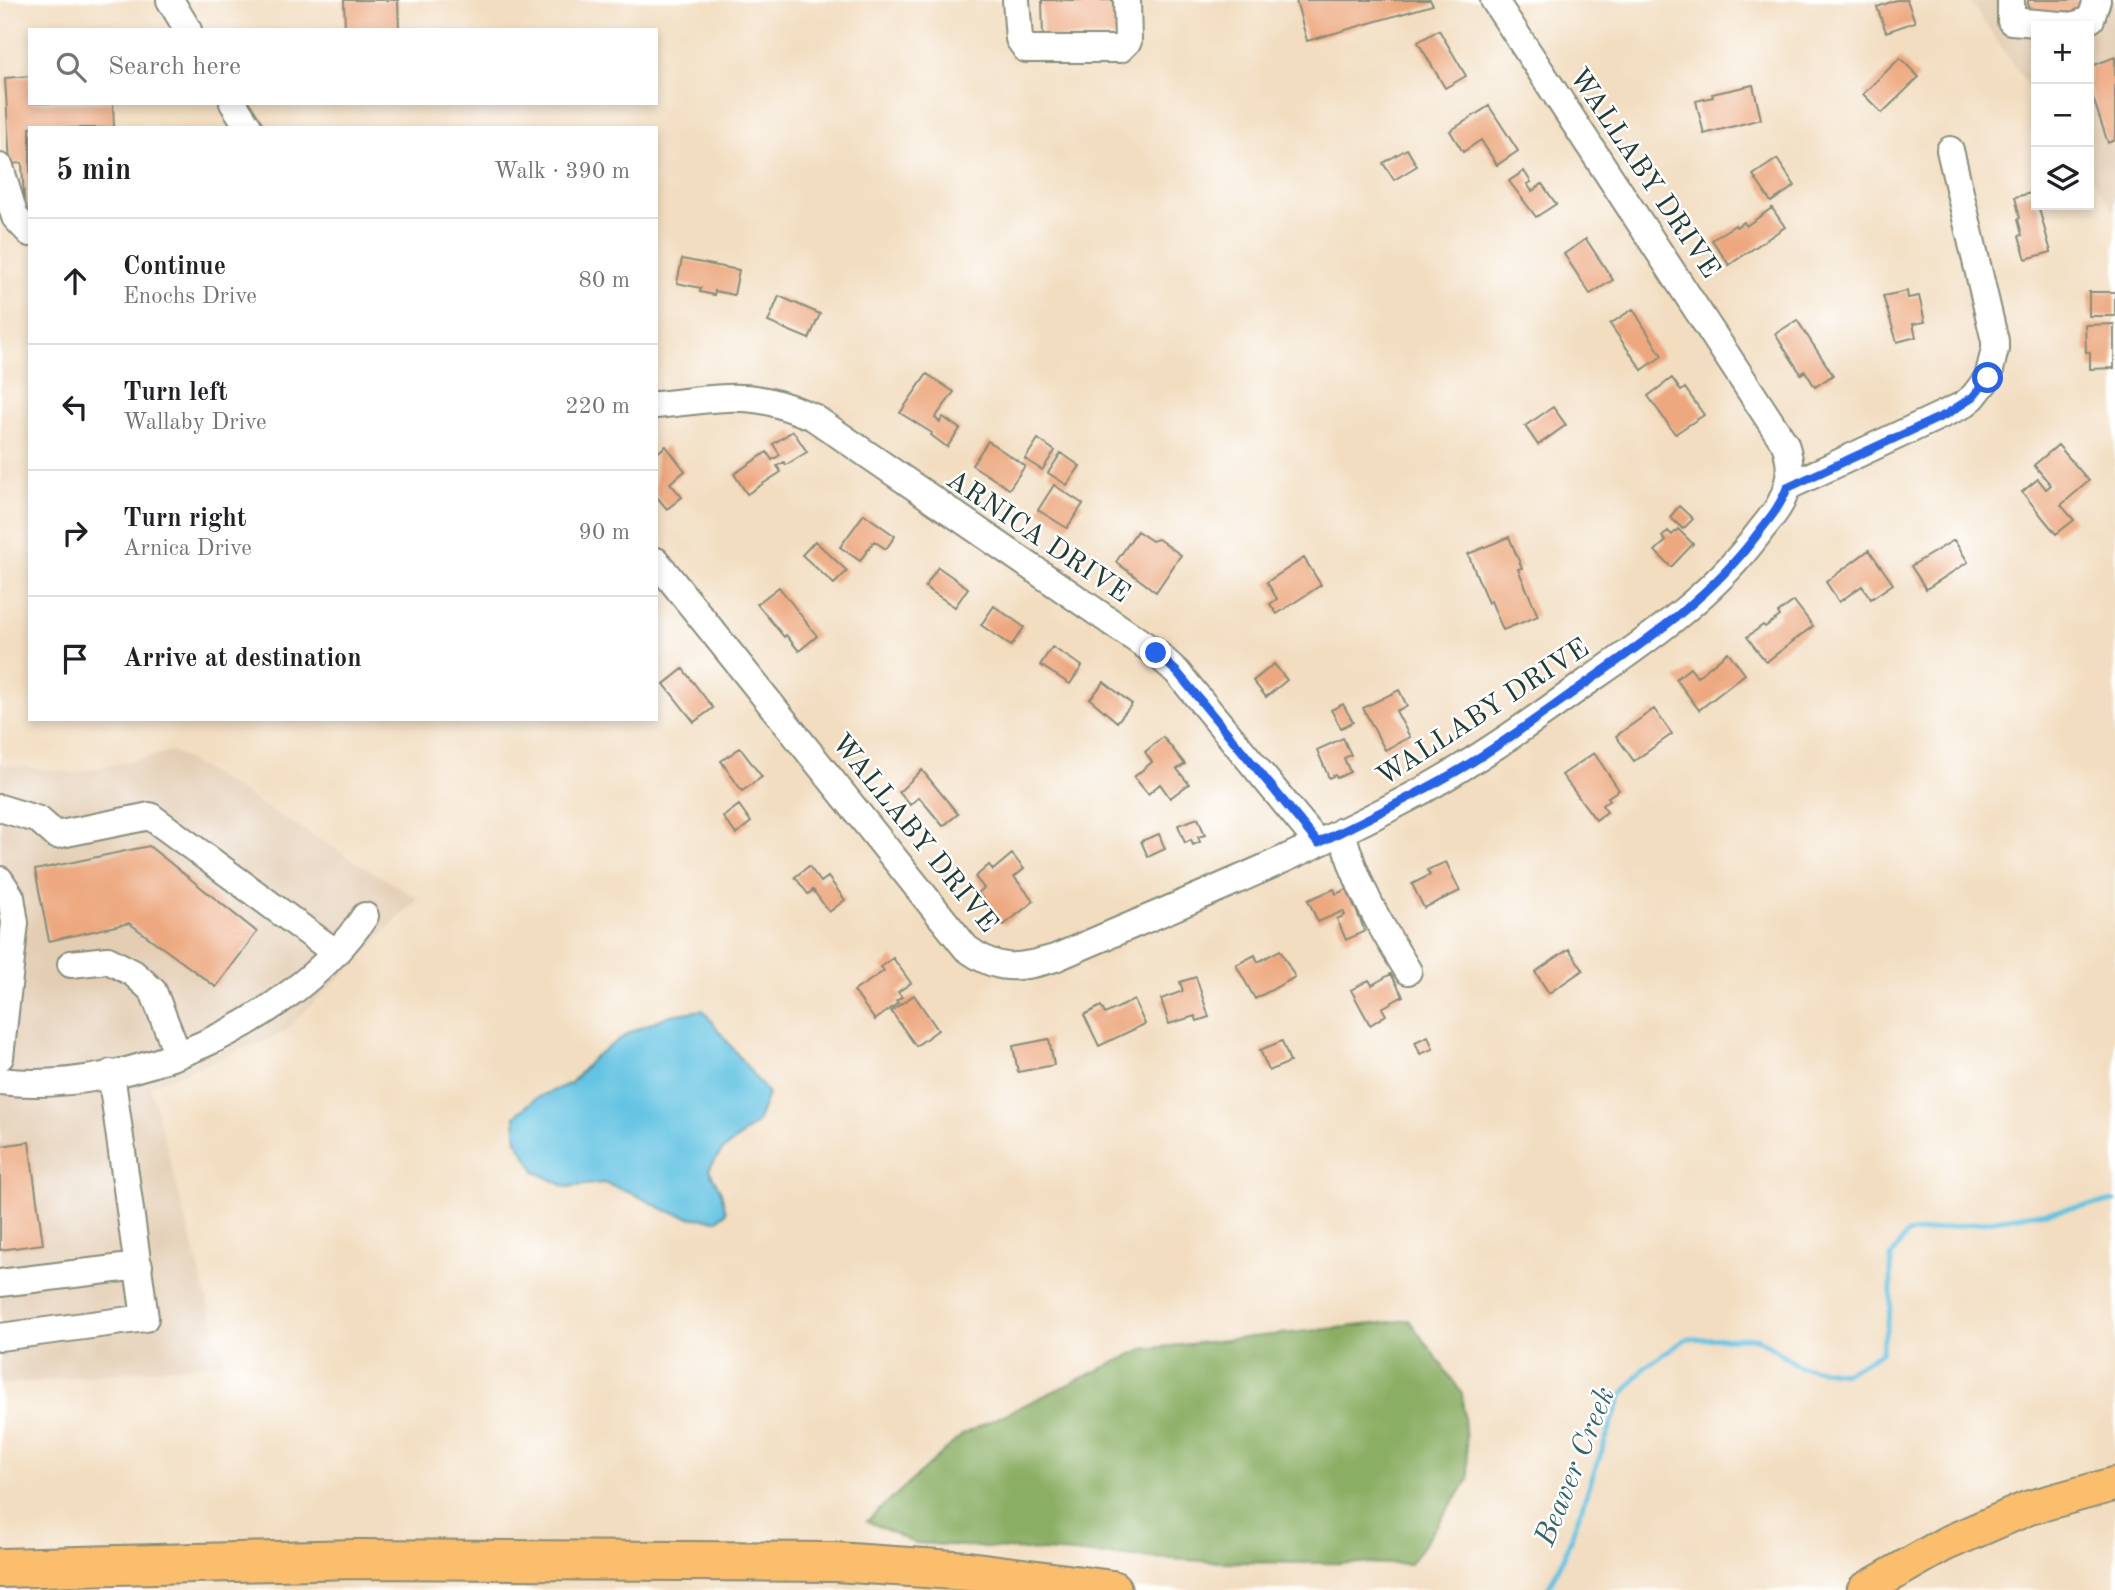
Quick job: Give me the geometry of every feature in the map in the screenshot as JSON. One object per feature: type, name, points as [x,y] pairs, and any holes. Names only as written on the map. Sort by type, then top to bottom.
[{"type":"highway","points":[[0,1568],[356,1559],[836,1562],[968,1571],[1112,1590]]},
{"type":"main road","points":[[1864,1590],[1945,1544],[2028,1508],[2115,1485]]},
{"type":"street","points":[[170,0],[187,28]]},
{"type":"street","points":[[1016,0],[1019,38],[1027,49],[1120,49],[1128,41],[1127,0]]},
{"type":"street","name":"WALLABY DRIVE","points":[[658,563],[966,948],[987,962],[1006,967],[1021,967],[1055,958],[1318,843],[1402,802],[1464,767],[1528,724],[1663,629],[1702,596],[1737,560],[1781,503],[1787,488],[1791,460],[1785,444],[1494,0]]},
{"type":"street","points":[[2011,0],[2011,21],[2073,26],[2091,19],[2100,0]]},
{"type":"street","points":[[234,105],[248,126]]},
{"type":"street","points":[[1787,488],[1947,414],[1973,397],[1988,378],[1995,341],[1950,150]]},
{"type":"street","points":[[0,167],[15,217],[28,231]]},
{"type":"street","name":"ARNICA DRIVE","points":[[658,405],[759,399],[783,405],[813,418],[1156,653],[1177,672],[1318,843]]},
{"type":"street","points":[[0,808],[40,820],[56,835],[150,816],[336,953]]},
{"type":"street","points":[[1342,831],[1348,858],[1381,927],[1408,971]]},
{"type":"street","points":[[0,880],[11,897],[15,923],[0,1057]]},
{"type":"street","points":[[0,1081],[66,1080],[111,1073],[178,1055],[227,1034],[288,996],[336,953],[365,915]]},
{"type":"street","points":[[71,964],[107,960],[133,973],[153,991],[178,1055]]},
{"type":"street","points":[[0,1337],[145,1318],[111,1073]]},
{"type":"street","points":[[0,1283],[139,1266]]},
{"type":"shaded area","points":[[1969,0],[2115,0],[2115,213],[2094,182],[2094,21],[2031,21],[2031,91]]},
{"type":"shaded area","points":[[173,751],[418,899],[283,1033],[150,1086],[224,1362],[0,1385],[0,764],[75,773]]},
{"type":"green space","points":[[1409,1320],[1462,1393],[1469,1479],[1410,1564],[1219,1562],[914,1543],[867,1521],[963,1434],[1143,1349]]},
{"type":"water","points":[[703,1010],[768,1094],[757,1123],[722,1151],[709,1169],[721,1192],[726,1212],[718,1220],[694,1218],[667,1211],[632,1193],[603,1183],[566,1187],[536,1172],[517,1141],[515,1116],[536,1098],[571,1083],[594,1057],[629,1033],[670,1015]]},
{"type":"building","points":[[344,0],[398,0],[399,28],[345,28]]},
{"type":"building","points":[[1042,0],[1120,0],[1120,36],[1043,38]]},
{"type":"building","points":[[1296,0],[1430,0],[1433,5],[1307,41]]},
{"type":"building","points":[[1896,0],[1907,0],[1915,22],[1886,32],[1877,7]]},
{"type":"building","points":[[2028,0],[2085,0],[2085,11],[2028,12]]},
{"type":"building","points":[[1439,30],[1466,76],[1445,88],[1418,42]]},
{"type":"building","points":[[2115,57],[2115,140],[2108,143],[2094,101],[2094,65]]},
{"type":"building","points":[[1900,58],[1919,77],[1882,113],[1863,94]]},
{"type":"building","points":[[28,76],[28,105],[113,105],[114,126],[28,126],[28,216],[25,216],[22,163],[10,164],[5,78]]},
{"type":"building","points":[[1753,85],[1761,119],[1704,134],[1696,101],[1713,97],[1712,94]]},
{"type":"building","points":[[1489,106],[1518,151],[1497,165],[1481,140],[1463,152],[1450,131]]},
{"type":"building","points":[[1407,149],[1417,166],[1394,180],[1383,163]]},
{"type":"building","points":[[1777,159],[1795,186],[1771,202],[1753,175]]},
{"type":"building","points":[[1524,171],[1531,182],[1527,184],[1532,191],[1542,184],[1556,204],[1536,217],[1509,181]]},
{"type":"building","points":[[2031,193],[2031,210],[2039,210],[2051,252],[2026,259],[2019,236],[2022,235],[2015,197]]},
{"type":"building","points":[[1772,208],[1785,227],[1729,265],[1712,240],[1735,225],[1736,227],[1744,222],[1746,226]]},
{"type":"building","points":[[1586,239],[1613,280],[1590,294],[1564,254]]},
{"type":"building","points":[[682,259],[739,270],[734,295],[715,291],[714,295],[700,292],[701,288],[677,283]]},
{"type":"building","points":[[1907,291],[1908,298],[1919,296],[1925,322],[1913,324],[1916,337],[1897,342],[1883,296]]},
{"type":"building","points":[[2089,292],[2115,292],[2115,316],[2089,316]]},
{"type":"building","points":[[779,296],[820,314],[809,339],[768,322]]},
{"type":"building","points":[[1633,309],[1662,356],[1642,370],[1610,324]]},
{"type":"building","points":[[1797,320],[1833,375],[1815,387],[1805,371],[1801,374],[1775,334]]},
{"type":"building","points":[[2114,324],[2114,368],[2090,369],[2085,325]]},
{"type":"building","points":[[927,374],[954,392],[935,418],[940,422],[943,417],[960,429],[947,447],[931,435],[932,433],[900,413]]},
{"type":"building","points":[[1672,378],[1681,391],[1685,388],[1704,415],[1675,434],[1648,396]]},
{"type":"building","points":[[1553,407],[1566,425],[1538,445],[1525,426]]},
{"type":"building","points":[[793,431],[807,452],[786,465],[784,462],[777,466],[781,472],[747,494],[734,474],[767,452],[772,460],[780,455],[773,444]]},
{"type":"building","points":[[1038,439],[1055,451],[1042,470],[1025,459]]},
{"type":"building","points":[[988,441],[1025,466],[1009,489],[972,465]]},
{"type":"building","points":[[2058,445],[2089,481],[2061,505],[2074,520],[2056,534],[2022,492],[2038,479],[2046,489],[2051,485],[2034,465]]},
{"type":"building","points":[[666,446],[685,471],[670,483],[682,497],[667,509],[658,498],[658,452]]},
{"type":"building","points":[[1061,453],[1080,466],[1067,485],[1048,473]]},
{"type":"building","points":[[1054,485],[1083,504],[1067,528],[1038,510]]},
{"type":"building","points":[[1679,506],[1693,519],[1683,529],[1670,517]]},
{"type":"building","points":[[864,514],[895,536],[886,549],[874,541],[860,561],[840,547]]},
{"type":"building","points":[[1678,529],[1693,544],[1671,567],[1655,551],[1666,541],[1662,537],[1668,531],[1672,535]]},
{"type":"building","points":[[1137,531],[1152,541],[1158,539],[1181,555],[1156,592],[1116,562]]},
{"type":"building","points":[[1509,537],[1522,568],[1518,569],[1538,616],[1503,630],[1491,601],[1488,603],[1468,554]]},
{"type":"building","points":[[1954,540],[1968,562],[1926,589],[1911,566]]},
{"type":"building","points":[[815,541],[847,571],[834,584],[802,555]]},
{"type":"building","points":[[1869,550],[1893,584],[1871,599],[1862,586],[1839,602],[1826,582]]},
{"type":"building","points":[[1304,558],[1321,585],[1277,614],[1270,604],[1277,599],[1267,582]]},
{"type":"building","points":[[938,567],[968,588],[955,607],[925,587]]},
{"type":"building","points":[[779,587],[817,636],[799,651],[757,604]]},
{"type":"building","points":[[1794,601],[1813,626],[1766,662],[1747,637],[1780,616],[1778,613]]},
{"type":"building","points":[[994,606],[1024,627],[1011,646],[981,625]]},
{"type":"building","points":[[1052,647],[1082,666],[1070,684],[1040,665]]},
{"type":"building","points":[[1728,652],[1745,674],[1699,710],[1676,679],[1690,668],[1697,677]]},
{"type":"building","points":[[1274,664],[1287,680],[1266,697],[1253,681]]},
{"type":"building","points":[[683,669],[713,708],[694,722],[664,684]]},
{"type":"building","points":[[1104,682],[1132,704],[1117,722],[1090,699]]},
{"type":"building","points":[[1399,690],[1407,706],[1396,711],[1410,737],[1385,750],[1363,708]]},
{"type":"building","points":[[1343,704],[1353,722],[1341,728],[1331,710]]},
{"type":"building","points":[[1654,709],[1672,734],[1634,761],[1616,736]]},
{"type":"building","points":[[1163,737],[1185,764],[1177,769],[1189,784],[1170,798],[1160,784],[1148,794],[1134,777],[1152,762],[1145,752]]},
{"type":"building","points":[[1343,738],[1351,755],[1344,758],[1350,772],[1337,778],[1335,775],[1329,778],[1317,750]]},
{"type":"building","points":[[740,748],[762,777],[742,791],[721,761]]},
{"type":"building","points":[[1594,753],[1619,790],[1608,797],[1610,800],[1602,805],[1607,812],[1596,820],[1562,775]]},
{"type":"building","points":[[922,770],[958,814],[943,826],[919,797],[910,805],[899,792]]},
{"type":"building","points":[[739,805],[751,822],[736,834],[723,817]]},
{"type":"building","points":[[1198,818],[1205,835],[1198,837],[1200,842],[1193,845],[1191,840],[1185,843],[1178,825]]},
{"type":"building","points":[[1159,834],[1165,849],[1148,857],[1141,841]]},
{"type":"building","points":[[149,846],[257,932],[216,987],[129,923],[49,941],[35,870]]},
{"type":"building","points":[[1012,854],[1024,869],[1014,877],[1034,901],[1004,925],[978,893],[984,888],[975,877],[989,865],[993,870]]},
{"type":"building","points":[[1446,862],[1460,891],[1424,908],[1412,884],[1430,875],[1427,870]]},
{"type":"building","points":[[809,866],[821,882],[828,877],[845,900],[829,912],[813,890],[808,894],[795,877]]},
{"type":"building","points":[[1334,889],[1336,894],[1347,889],[1365,931],[1346,940],[1337,919],[1345,915],[1343,911],[1318,922],[1308,900]]},
{"type":"building","points":[[1569,949],[1583,970],[1549,993],[1535,972]]},
{"type":"building","points":[[1280,950],[1295,977],[1255,999],[1236,965],[1255,955],[1258,962]]},
{"type":"building","points":[[893,958],[911,983],[898,992],[902,997],[896,1001],[898,1003],[875,1020],[854,991],[884,971],[881,967]]},
{"type":"building","points":[[1391,974],[1403,996],[1382,1008],[1386,1015],[1370,1025],[1351,990],[1369,980],[1372,985]]},
{"type":"building","points":[[1196,977],[1209,1017],[1197,1021],[1195,1016],[1169,1024],[1161,999],[1183,991],[1180,982]]},
{"type":"building","points":[[914,995],[938,1030],[916,1046],[891,1011]]},
{"type":"building","points":[[1134,1000],[1145,1024],[1099,1046],[1084,1015],[1101,1006],[1105,1014]]},
{"type":"building","points":[[1428,1036],[1433,1049],[1420,1054],[1415,1042]]},
{"type":"building","points":[[1049,1039],[1054,1065],[1018,1072],[1013,1046]]},
{"type":"building","points":[[1282,1041],[1290,1062],[1269,1071],[1260,1050]]},
{"type":"building","points":[[29,1142],[43,1244],[0,1250],[0,1146]]},
{"type":"waterway","name":"Beaver Creek","points":[[1547,1590],[1564,1557],[1621,1397],[1644,1368],[1686,1339],[1757,1338],[1801,1367],[1844,1373],[1881,1353],[1891,1307],[1891,1257],[1907,1234],[2115,1201]]},
{"type":"route","points":[[1156,653],[1177,672],[1318,843],[1402,802],[1464,767],[1663,629],[1702,596],[1749,547],[1781,503],[1787,488],[1947,414],[1973,397],[1988,378]]}]
